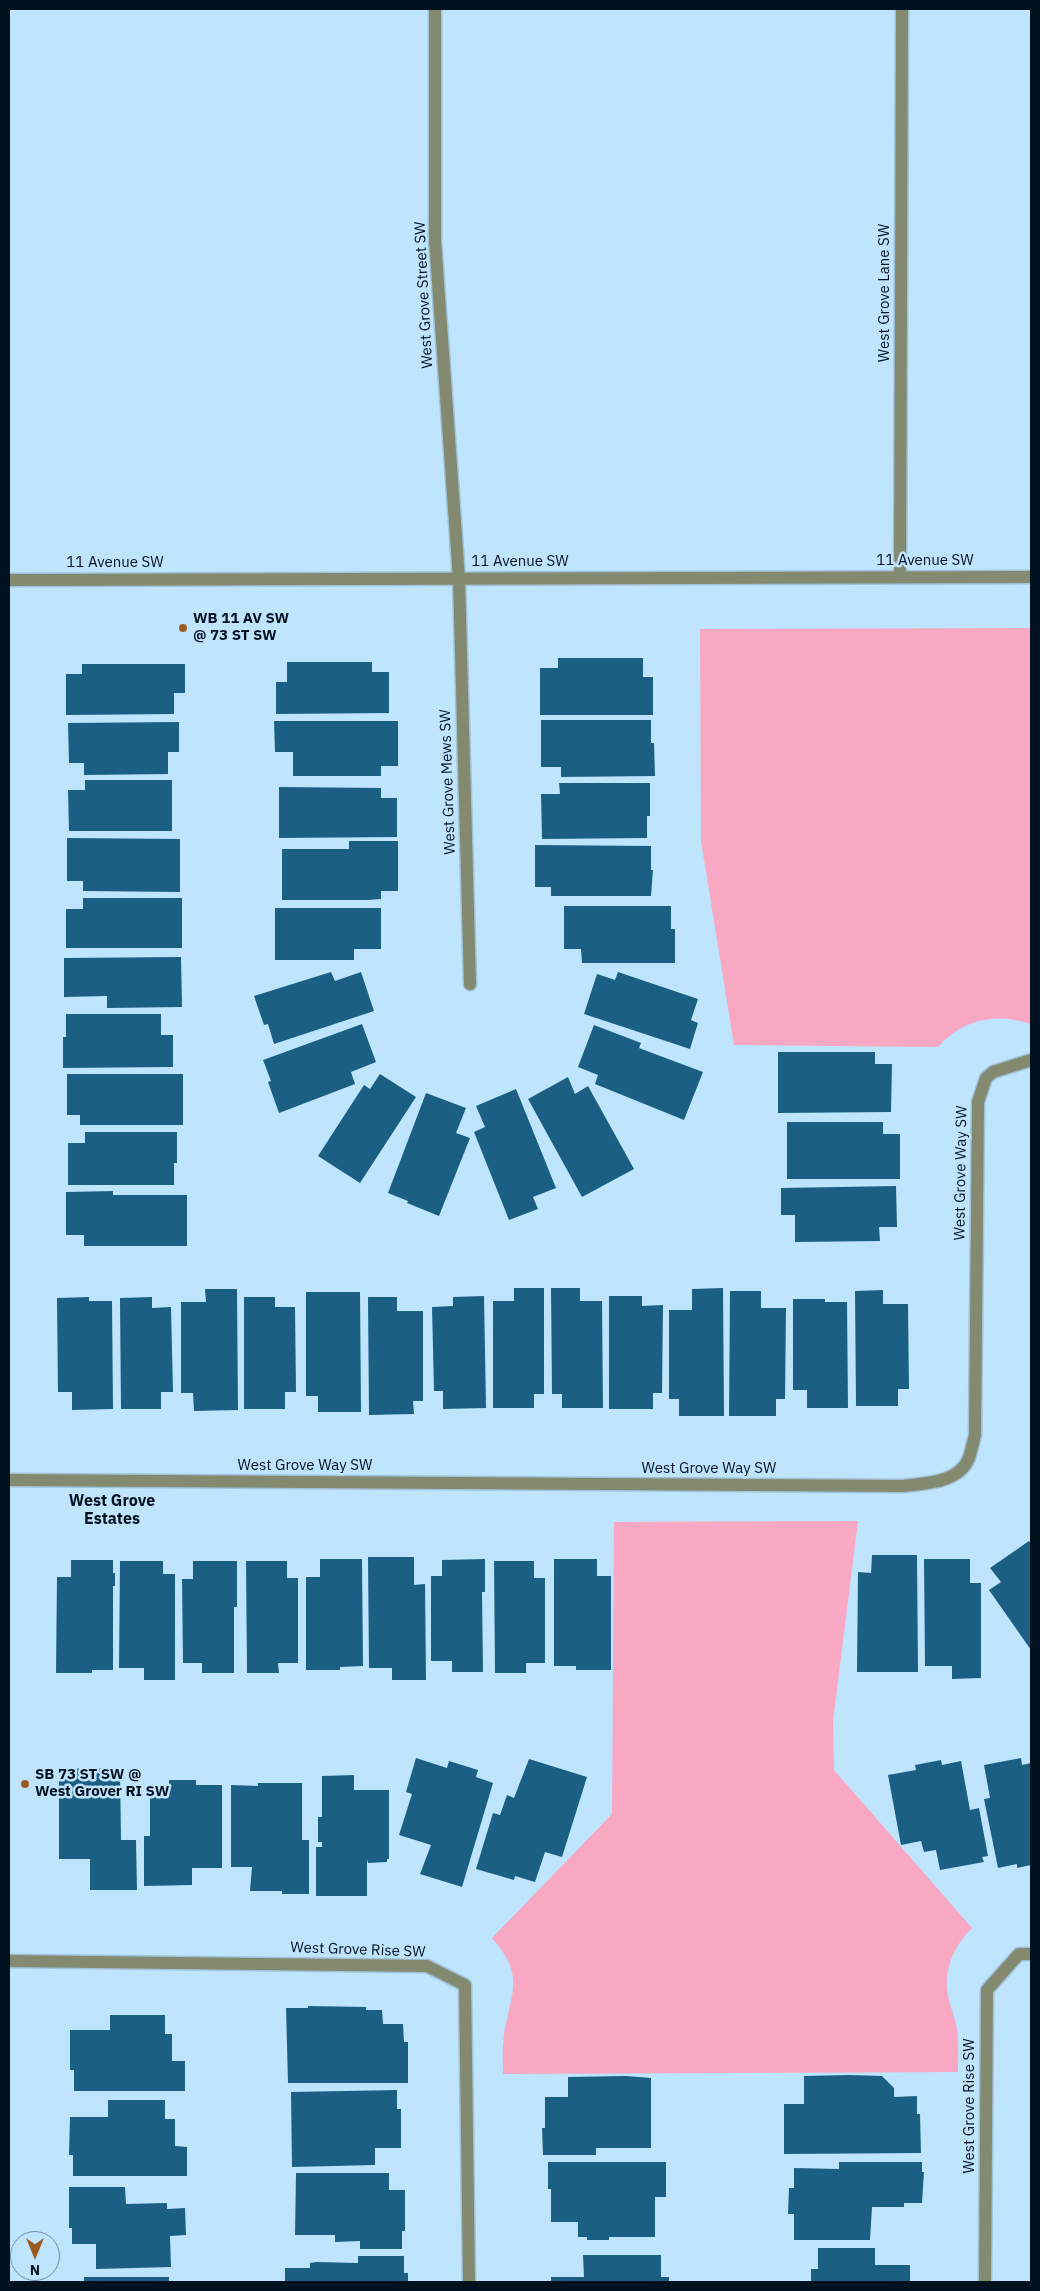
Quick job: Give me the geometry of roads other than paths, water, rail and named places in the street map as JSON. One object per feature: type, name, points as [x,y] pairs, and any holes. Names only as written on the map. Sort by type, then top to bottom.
[{"type":"street","name":"West Grove Street SW","points":[[436,9],[436,240],[459,579]]},
{"type":"street","name":"West Grove Lane SW","points":[[900,577],[902,9]]},
{"type":"street","name":"11 Avenue SW","points":[[9,580],[1031,577]]},
{"type":"street","name":"West Grove Mews SW","points":[[459,579],[470,984]]},
{"type":"street","name":"West Grove Way SW","points":[[9,1480],[903,1486],[955,1476],[968,1460],[974,1435],[978,1102],[986,1078],[993,1072],[1031,1060]]},
{"type":"street","name":"West Grove Rise SW","points":[[985,2282],[987,1990],[1019,1954],[1031,1954]]},
{"type":"street","name":"West Grove Rise SW","points":[[9,1961],[427,1966],[465,1984],[470,2282]]},
{"type":"place","name":"WB 11 AV SW @ 73 ST SW","points":[[183,628]]},
{"type":"place","name":"SB 73 ST SW @ West Grover RI SW","points":[[25,1784]]},
{"type":"district","name":"West Grove Estates","points":[[112,1510]]}]
